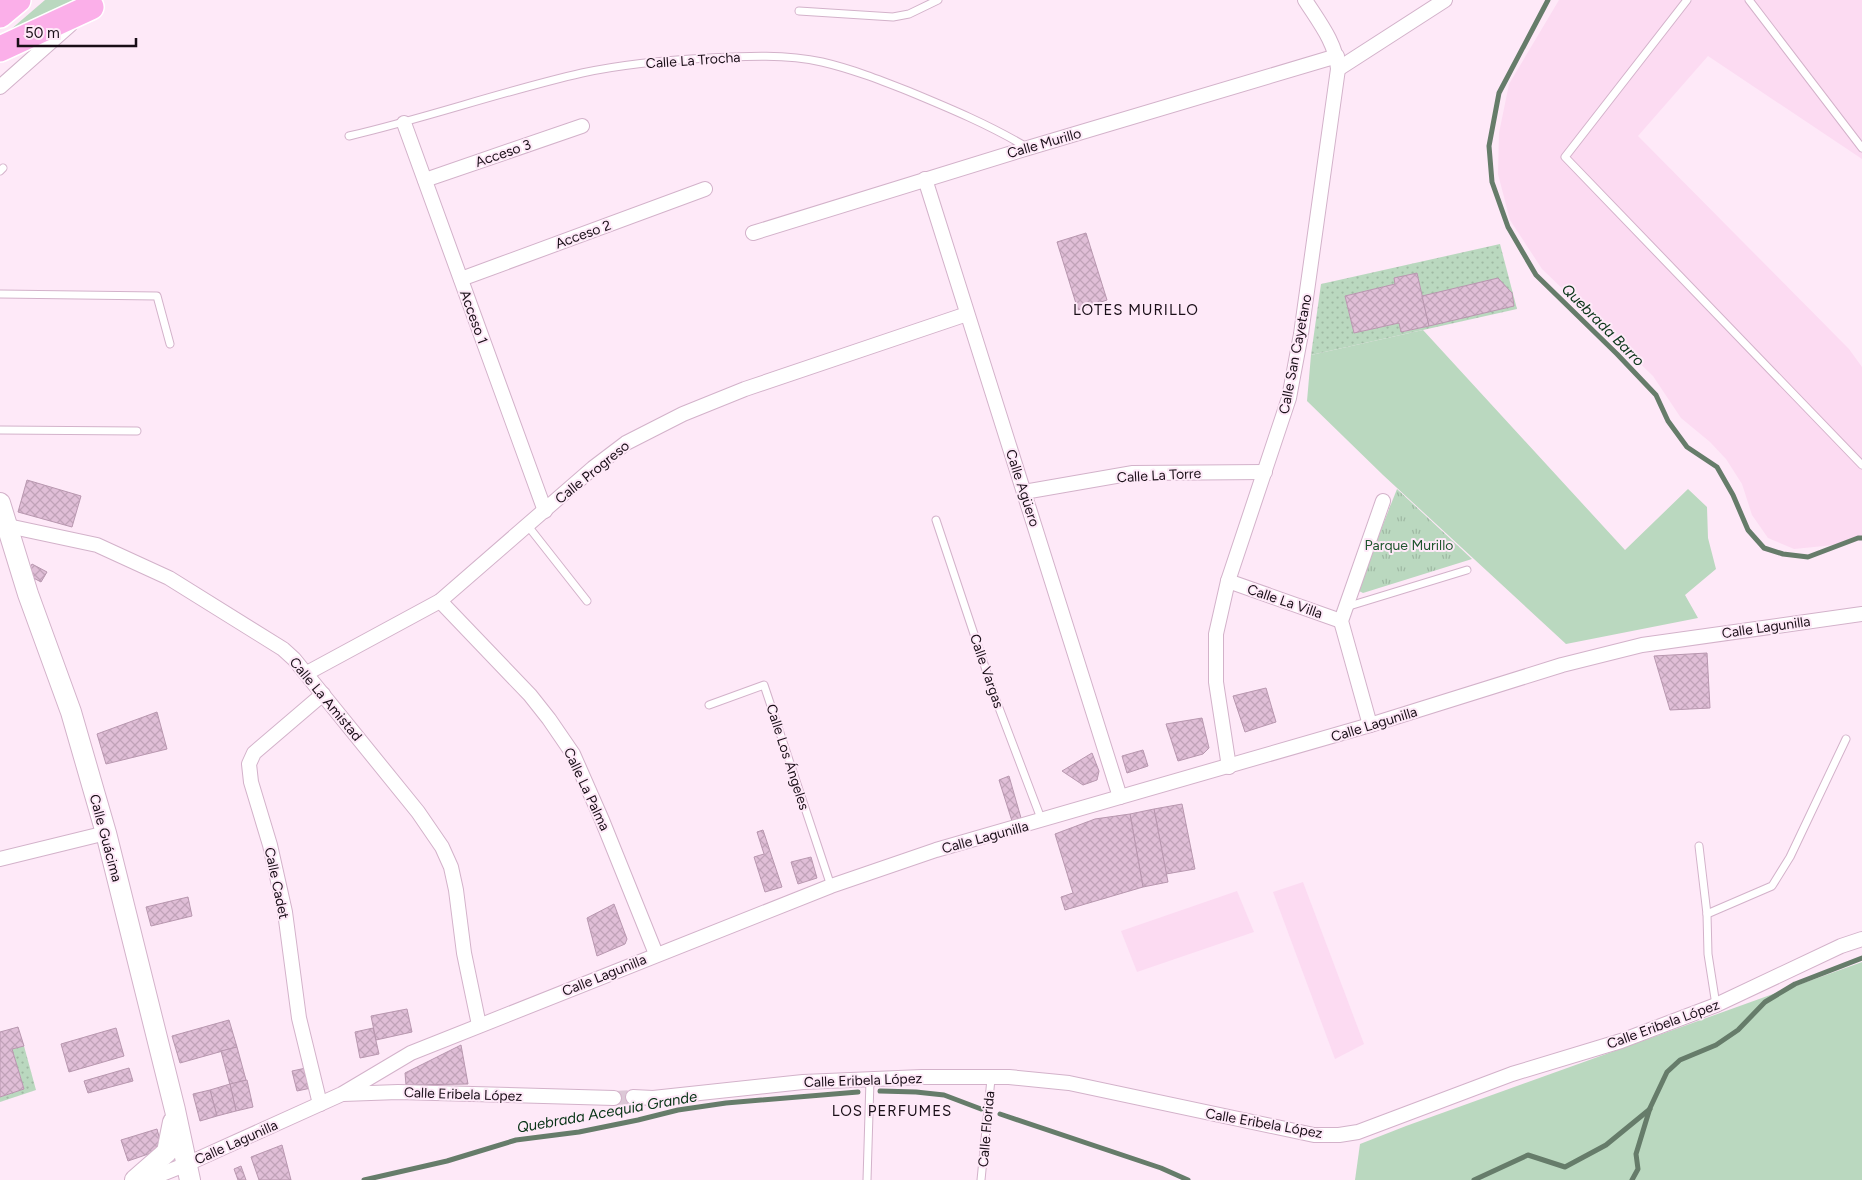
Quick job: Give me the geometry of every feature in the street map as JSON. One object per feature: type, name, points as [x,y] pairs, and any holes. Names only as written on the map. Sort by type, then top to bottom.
[{"type":"highway","points":[[0,15],[18,0]]},
{"type":"highway","points":[[0,49],[94,4]]},
{"type":"main road","name":"Calle Guácima","points":[[0,503],[8,526],[7,552],[71,712],[106,833],[175,1110],[188,1172]]},
{"type":"main road","points":[[135,1180],[167,1152],[175,1110]]},
{"type":"street","points":[[1305,0],[1333,46],[1337,62]]},
{"type":"street","name":"Calle Murillo","points":[[753,233],[1028,148],[1337,62],[1438,2]]},
{"type":"street","points":[[0,87],[94,4]]},
{"type":"street","name":"Calle San Cayetano","points":[[1230,767],[1216,682],[1216,634],[1228,581],[1289,398],[1301,334],[1337,62]]},
{"type":"street","name":"Acceso 1","points":[[404,123],[545,510]]},
{"type":"street","name":"Acceso 3","points":[[425,180],[582,126]]},
{"type":"street","name":"Calle Agüero","points":[[926,179],[1120,797]]},
{"type":"street","name":"Acceso 2","points":[[461,279],[706,189]]},
{"type":"street","name":"Calle Progreso","points":[[307,672],[440,601],[593,468],[626,443],[683,414],[745,389],[967,314]]},
{"type":"street","name":"Calle La Torre","points":[[1024,492],[1132,473],[1265,472]]},
{"type":"street","name":"Calle La Villa","points":[[1370,725],[1341,620],[1383,502]]},
{"type":"street","name":"Calle La Amistad","points":[[8,526],[97,545],[169,578],[283,649],[307,672],[418,812],[442,847],[451,867],[456,890],[464,954],[479,1024]]},
{"type":"street","name":"Calle La Villa","points":[[1228,581],[1341,620]]},
{"type":"street","name":"Calle La Palma","points":[[440,601],[530,695],[573,754],[599,812],[656,954]]},
{"type":"street","name":"Calle Lagunilla","points":[[147,1180],[188,1172],[342,1094],[411,1053],[479,1024],[831,886],[936,850],[1230,767],[1562,665],[1642,646],[1862,614]]},
{"type":"street","name":"Calle Cadet","points":[[320,1104],[299,1018],[285,912],[270,845],[251,782],[248,764],[254,753],[323,694]]},
{"type":"street","points":[[0,859],[106,833]]},
{"type":"street","name":"Calle Eribela López","points":[[633,1097],[653,1098],[803,1082],[922,1078],[991,1079],[1010,1077],[1069,1083],[1314,1135],[1340,1135],[1358,1132],[1512,1074],[1621,1041],[1716,1005],[1841,946],[1862,939]]},
{"type":"street","name":"Calle Eribela López","points":[[342,1094],[398,1092],[614,1098]]},
{"type":"lane","points":[[798,11],[893,17],[909,14],[938,0]]},
{"type":"lane","points":[[1687,0],[1565,157],[1862,465]]},
{"type":"lane","points":[[1749,0],[1862,148]]},
{"type":"lane","name":"Calle La Trocha","points":[[349,136],[404,123],[584,73],[655,62],[752,56],[814,61],[846,68],[938,103],[1002,132],[1028,148]]},
{"type":"lane","points":[[0,294],[157,296],[170,344]]},
{"type":"lane","points":[[0,430],[137,431]]},
{"type":"lane","name":"Calle Vargas","points":[[936,520],[996,700],[1042,821]]},
{"type":"lane","points":[[528,526],[587,601]]},
{"type":"lane","points":[[1346,606],[1467,570]]},
{"type":"lane","name":"Calle Los Ángeles","points":[[709,705],[764,685],[831,886]]},
{"type":"lane","points":[[1706,914],[1772,886],[1790,857],[1846,739]]},
{"type":"lane","points":[[1699,846],[1708,954],[1716,1005]]},
{"type":"lane","name":"Calle Florida","points":[[981,1180],[991,1079]]},
{"type":"lane","points":[[867,1180],[870,1080]]},
{"type":"shaded area","points":[[1559,0],[1862,0],[1862,159],[1708,56],[1638,136],[1849,349],[1862,367],[1862,536],[1857,536],[1834,545],[1794,549],[1768,538],[1752,515],[1742,484],[1726,459],[1710,442],[1681,418],[1653,376],[1542,269],[1510,220],[1498,174],[1499,133],[1509,84]]},
{"type":"shaded area","points":[[1303,882],[1364,1044],[1335,1059],[1273,892]]},
{"type":"shaded area","points":[[1237,891],[1254,932],[1137,972],[1121,931]]},
{"type":"green space","points":[[45,0],[81,0],[2,37]]},
{"type":"green space","points":[[1500,244],[1517,309],[1311,355],[1321,284]],"holes":[[[1417,273],[1429,326],[1402,332],[1399,323],[1354,333],[1345,296],[1395,284]]]},
{"type":"green space","points":[[1423,330],[1625,550],[1688,489],[1707,507],[1708,538],[1716,569],[1685,595],[1698,618],[1566,644],[1383,475],[1307,401],[1311,355]]},
{"type":"green space","name":"Parque Murillo","points":[[1397,489],[1472,559],[1363,593],[1357,590]]},
{"type":"green space","points":[[1862,962],[1862,1180],[1355,1180],[1360,1144]]},
{"type":"green space","points":[[24,1046],[36,1090],[0,1102],[0,1097],[24,1089],[12,1049]]},
{"type":"building","points":[[1086,233],[1107,300],[1078,310],[1057,242]]},
{"type":"building","points":[[1417,273],[1429,326],[1401,332],[1399,323],[1354,333],[1345,296],[1395,284],[1394,278]]},
{"type":"building","points":[[1498,278],[1512,293],[1514,306],[1429,326],[1422,296]]},
{"type":"building","points":[[27,480],[81,496],[72,527],[18,512]]},
{"type":"building","points":[[32,564],[47,572],[41,582],[26,574]]},
{"type":"building","points":[[1707,653],[1710,708],[1670,710],[1654,656]]},
{"type":"building","points":[[1266,688],[1276,722],[1245,732],[1233,696]]},
{"type":"building","points":[[157,712],[167,749],[106,764],[97,734]]},
{"type":"building","points":[[1202,718],[1209,748],[1203,754],[1178,761],[1166,724]]},
{"type":"building","points":[[1143,750],[1148,766],[1127,773],[1122,756]]},
{"type":"building","points":[[1092,753],[1099,771],[1097,780],[1083,785],[1062,771]]},
{"type":"building","points":[[1009,776],[1021,818],[1012,821],[999,780]]},
{"type":"building","points":[[1182,804],[1195,869],[1166,874],[1154,809]]},
{"type":"building","points":[[1154,809],[1168,882],[1143,887],[1130,814]]},
{"type":"building","points":[[1130,814],[1143,887],[1065,910],[1061,897],[1073,893],[1055,834],[1095,819]]},
{"type":"building","points":[[763,830],[782,887],[765,892],[754,857],[764,854],[757,832]]},
{"type":"building","points":[[811,857],[817,878],[798,884],[791,862]]},
{"type":"building","points":[[188,897],[192,916],[151,926],[146,907]]},
{"type":"building","points":[[614,904],[627,939],[625,944],[597,956],[587,918]]},
{"type":"building","points":[[407,1009],[412,1032],[376,1040],[371,1016]]},
{"type":"building","points":[[229,1020],[237,1047],[180,1063],[172,1036]]},
{"type":"building","points":[[18,1027],[24,1046],[12,1049],[24,1089],[0,1097],[0,1032]]},
{"type":"building","points":[[116,1028],[124,1056],[69,1072],[61,1044]]},
{"type":"building","points":[[373,1028],[379,1054],[360,1058],[355,1032]]},
{"type":"building","points":[[461,1045],[468,1084],[406,1085],[405,1073]]},
{"type":"building","points":[[237,1047],[246,1080],[230,1085],[221,1051]]},
{"type":"building","points":[[129,1068],[133,1081],[88,1093],[84,1081]]},
{"type":"building","points":[[306,1068],[311,1088],[297,1091],[292,1071]]},
{"type":"building","points":[[247,1080],[253,1107],[236,1111],[230,1084]]},
{"type":"building","points":[[230,1084],[236,1111],[217,1116],[210,1090]]},
{"type":"building","points":[[210,1090],[217,1116],[200,1121],[193,1094]]},
{"type":"building","points":[[157,1129],[161,1144],[157,1151],[128,1161],[121,1140]]},
{"type":"building","points":[[282,1145],[291,1180],[259,1180],[251,1157]]},
{"type":"building","points":[[241,1166],[246,1180],[238,1180],[234,1169]]},
{"type":"waterway","name":"Quebrada Barro","points":[[1548,0],[1499,93],[1489,146],[1492,182],[1508,227],[1536,275],[1656,395],[1668,421],[1687,447],[1717,467],[1733,495],[1748,530],[1764,548],[1783,554],[1808,557],[1862,538]]},
{"type":"waterway","name":"Quebrada Barro","points":[[1632,1180],[1638,1169],[1636,1154],[1650,1108],[1667,1072],[1680,1060],[1716,1045],[1738,1030],[1765,1002],[1795,984],[1862,958]]},
{"type":"waterway","name":"Quebrada Acequia Grande","points":[[880,1091],[944,1095],[981,1109]]},
{"type":"waterway","name":"Quebrada Acequia Grande","points":[[364,1180],[447,1161],[516,1140],[579,1132],[678,1110],[726,1103],[858,1092]]},
{"type":"waterway","name":"Quebrada Acequia Grande","points":[[1474,1180],[1528,1155],[1565,1167],[1606,1145],[1650,1109]]},
{"type":"waterway","name":"Quebrada Acequia Grande","points":[[1000,1114],[1161,1168],[1188,1180]]},
{"type":"tunnel","points":[[614,1098],[633,1097]]},
{"type":"district","name":"LOTES MURILLO","points":[[1136,310]]},
{"type":"district","name":"LOS PERFUMES","points":[[892,1111]]}]
